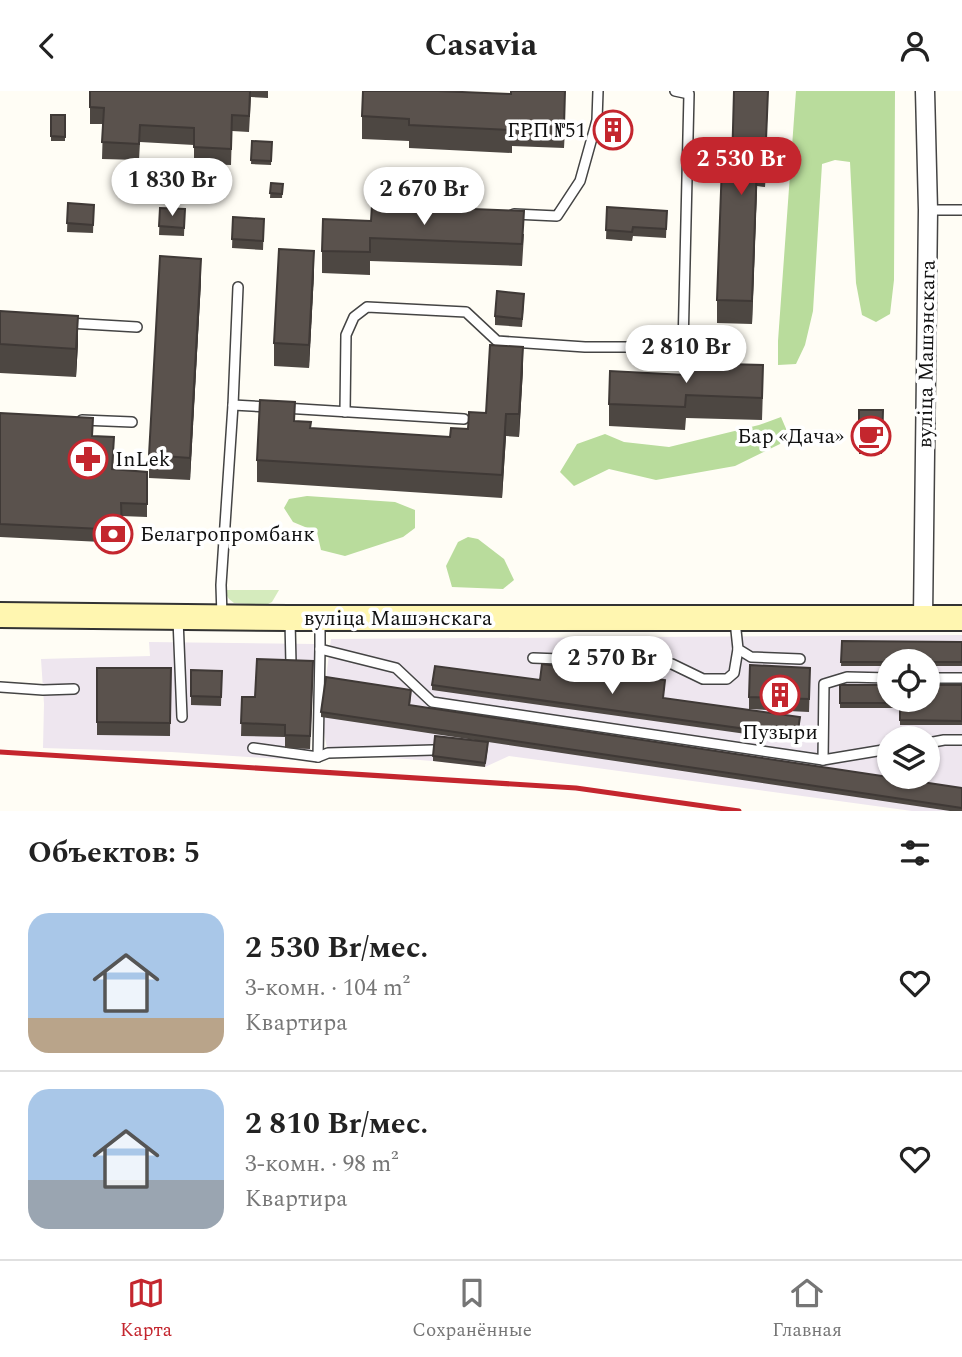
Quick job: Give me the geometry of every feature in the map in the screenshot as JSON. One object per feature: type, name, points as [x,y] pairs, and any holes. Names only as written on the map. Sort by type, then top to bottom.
[{"type":"main road","name":"вуліца Машэнскага","points":[[0,615],[962,618]]},
{"type":"street","name":"вуліца Машэнскага","points":[[923,617],[928,210],[925,91]]},
{"type":"lane","points":[[503,213],[557,216],[580,181],[597,120],[598,91]]},
{"type":"lane","points":[[675,91],[689,94],[683,347]]},
{"type":"lane","points":[[928,210],[962,210]]},
{"type":"lane","points":[[222,617],[221,585],[239,287]]},
{"type":"lane","points":[[345,412],[346,335],[354,317],[367,307],[466,312],[497,341],[585,347],[731,350]]},
{"type":"lane","points":[[55,323],[137,327]]},
{"type":"lane","points":[[233,405],[464,419]]},
{"type":"lane","points":[[66,420],[132,422]]},
{"type":"lane","points":[[178,617],[182,717]]},
{"type":"lane","points":[[318,757],[320,617]]},
{"type":"lane","points":[[289,618],[291,664]]},
{"type":"lane","points":[[533,659],[672,664],[703,679],[727,679],[734,673],[738,649],[735,619]]},
{"type":"lane","points":[[320,649],[396,668],[432,702],[823,760],[877,751]]},
{"type":"lane","points":[[738,649],[751,657],[800,659]]},
{"type":"lane","points":[[823,760],[824,684],[847,677],[877,678]]},
{"type":"lane","points":[[940,678],[962,678]]},
{"type":"lane","points":[[0,687],[74,689]]},
{"type":"lane","points":[[940,741],[962,740]]},
{"type":"lane","points":[[253,748],[318,757],[328,753],[433,750]]},
{"type":"shaded area","points":[[962,635],[962,811],[912,811],[509,756],[485,767],[328,753],[321,717],[331,639]]},
{"type":"shaded area","points":[[149,642],[315,644],[311,761],[171,752],[43,748],[41,659],[150,656]]},
{"type":"green space","points":[[796,91],[895,91],[894,280],[890,314],[876,322],[862,315],[856,283],[850,162],[835,160],[822,164],[813,311],[805,345],[796,364],[778,365],[778,341]]},
{"type":"green space","points":[[781,417],[787,431],[780,444],[735,466],[656,480],[609,469],[574,486],[560,472],[577,444],[605,434],[624,442],[669,447]]},
{"type":"green space","points":[[307,496],[395,502],[415,510],[415,528],[403,537],[345,556],[321,550],[317,532],[293,522],[284,508],[289,499]]},
{"type":"green space","points":[[468,537],[478,539],[504,559],[514,580],[503,589],[452,587],[446,566],[458,542]]},
{"type":"green space","points":[[227,590],[279,590],[272,602],[266,605],[234,603],[226,594]]},
{"type":"building","points":[[90,91],[250,91],[249,116],[232,115],[231,149],[194,147],[194,128],[140,125],[139,144],[102,142],[104,108],[90,107]]},
{"type":"building","points":[[363,91],[511,94],[511,91],[565,91],[564,126],[512,123],[512,130],[409,125],[409,119],[362,116]]},
{"type":"building","points":[[734,91],[768,91],[765,164],[757,164],[752,301],[717,300],[722,164],[732,165]]},
{"type":"building","points":[[51,115],[65,115],[65,137],[51,136]]},
{"type":"building","name":"ГРП №51","points":[[606,118],[621,119],[620,134],[605,132]]},
{"type":"building","points":[[252,141],[272,142],[271,161],[251,160]]},
{"type":"building","points":[[271,183],[283,184],[282,194],[270,193]]},
{"type":"building","points":[[68,203],[94,205],[93,225],[67,223]]},
{"type":"building","points":[[372,205],[524,211],[522,244],[370,238],[370,252],[322,251],[323,219],[371,221]]},
{"type":"building","points":[[607,207],[667,211],[666,229],[633,227],[632,232],[606,230]]},
{"type":"building","points":[[160,208],[185,209],[184,228],[159,226]]},
{"type":"building","points":[[233,217],[264,219],[263,241],[232,239]]},
{"type":"building","points":[[279,249],[314,251],[309,345],[274,343]]},
{"type":"building","points":[[160,256],[201,259],[190,458],[149,455]]},
{"type":"building","points":[[497,291],[524,294],[522,319],[495,316]]},
{"type":"building","points":[[0,311],[78,316],[76,349],[0,344]]},
{"type":"building","points":[[490,345],[523,347],[519,414],[506,414],[502,475],[257,460],[260,400],[295,402],[294,421],[311,422],[310,428],[450,437],[451,428],[468,429],[469,412],[486,413]]},
{"type":"building","points":[[686,363],[763,365],[762,398],[686,395],[685,407],[609,404],[610,371],[686,375]]},
{"type":"building","name":"Бар «Дача»","points":[[859,410],[883,410],[882,446],[859,445]]},
{"type":"building","points":[[0,413],[93,418],[92,436],[114,437],[112,469],[147,472],[147,504],[121,503],[122,530],[0,524]]},
{"type":"building","points":[[842,641],[962,642],[962,662],[940,662],[940,649],[877,649],[877,662],[841,662]]},
{"type":"building","points":[[257,659],[313,661],[310,736],[285,735],[285,725],[241,723],[242,697],[255,697]]},
{"type":"building","points":[[542,664],[665,680],[663,698],[800,717],[797,736],[432,685],[435,666],[540,680]]},
{"type":"building","points":[[750,665],[810,668],[809,699],[749,697]]},
{"type":"building","points":[[97,668],[171,668],[170,723],[97,722]]},
{"type":"building","points":[[191,670],[222,671],[221,697],[191,696]]},
{"type":"building","points":[[326,677],[411,690],[409,705],[877,775],[877,789],[940,789],[940,785],[962,788],[962,808],[321,712]]},
{"type":"building","points":[[840,685],[877,685],[877,703],[840,703]]},
{"type":"building","points":[[940,685],[962,685],[962,721],[900,720],[900,712],[940,712]]},
{"type":"building","points":[[435,736],[488,742],[485,763],[433,756]]},
{"type":"railway","points":[[0,752],[576,788],[739,811]]},
{"type":"place","name":"ГРП №51","points":[[613,130]]},
{"type":"place","name":"Бар «Дача»","points":[[871,436]]},
{"type":"place","name":"InLek","points":[[88,459]]},
{"type":"place","name":"Белагропромбанк","points":[[113,534]]},
{"type":"place","name":"Пузыри","points":[[780,695]]}]
